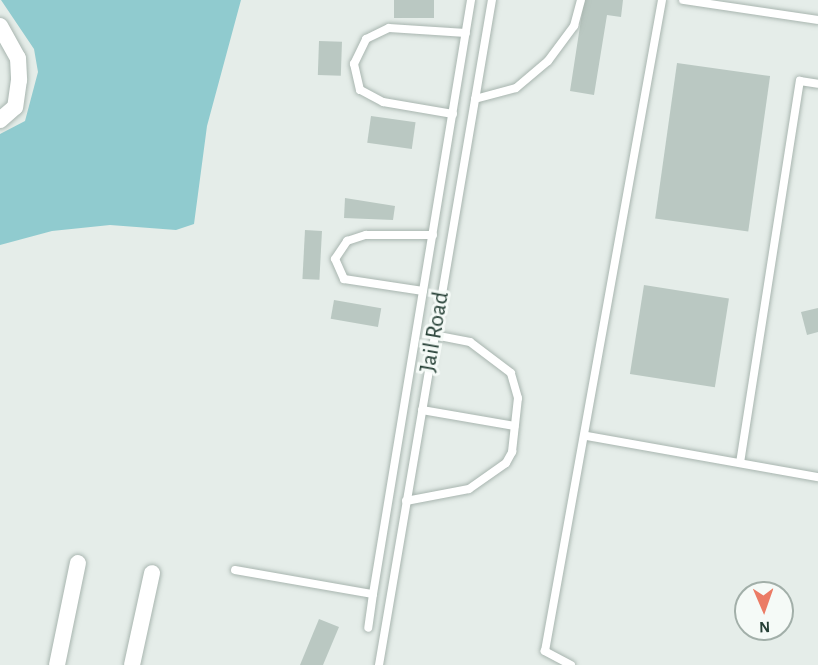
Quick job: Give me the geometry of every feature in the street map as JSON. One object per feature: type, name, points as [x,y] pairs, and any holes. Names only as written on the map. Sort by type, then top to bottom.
[{"type":"street","points":[[0,26],[18,58],[19,80],[15,107],[0,120]]},
{"type":"street","points":[[57,665],[78,563]]},
{"type":"street","points":[[132,665],[152,573]]},
{"type":"lane","points":[[368,628],[471,0]]},
{"type":"lane","name":"Jail Road","points":[[379,665],[492,0]]},
{"type":"lane","points":[[475,99],[516,88],[548,61],[574,26],[581,0]]},
{"type":"lane","points":[[571,665],[544,651],[587,436],[662,0]]},
{"type":"lane","points":[[683,0],[818,20]]},
{"type":"lane","points":[[453,114],[383,102],[360,90],[354,64],[366,39],[389,28],[466,33]]},
{"type":"lane","points":[[740,463],[800,81],[818,84]]},
{"type":"lane","points":[[423,291],[344,279],[335,259],[347,240],[366,235],[433,235]]},
{"type":"lane","points":[[406,501],[469,489],[497,470],[512,452],[518,398],[511,373],[470,342],[435,335]]},
{"type":"lane","points":[[422,410],[514,426]]},
{"type":"lane","points":[[587,436],[818,477]]},
{"type":"lane","points":[[235,570],[374,594]]},
{"type":"water","points":[[1,0],[241,0],[207,126],[194,224],[176,230],[110,225],[52,231],[0,245],[0,134],[25,121],[38,72],[34,49]]},
{"type":"building","points":[[394,0],[434,0],[434,18],[394,18]]},
{"type":"building","points":[[584,0],[623,0],[621,17],[607,15],[594,95],[570,91]]},
{"type":"building","points":[[319,41],[342,42],[341,76],[318,75]]},
{"type":"building","points":[[677,63],[770,76],[748,232],[655,218]]},
{"type":"building","points":[[371,116],[416,122],[412,149],[367,143]]},
{"type":"building","points":[[345,198],[395,206],[393,220],[344,218]]},
{"type":"building","points":[[305,230],[322,231],[319,280],[302,279]]},
{"type":"building","points":[[644,285],[729,298],[715,387],[630,374]]},
{"type":"building","points":[[334,300],[381,308],[378,327],[331,319]]},
{"type":"building","points":[[818,308],[818,332],[807,335],[801,312]]},
{"type":"building","points":[[319,619],[339,627],[323,665],[300,665]]}]
